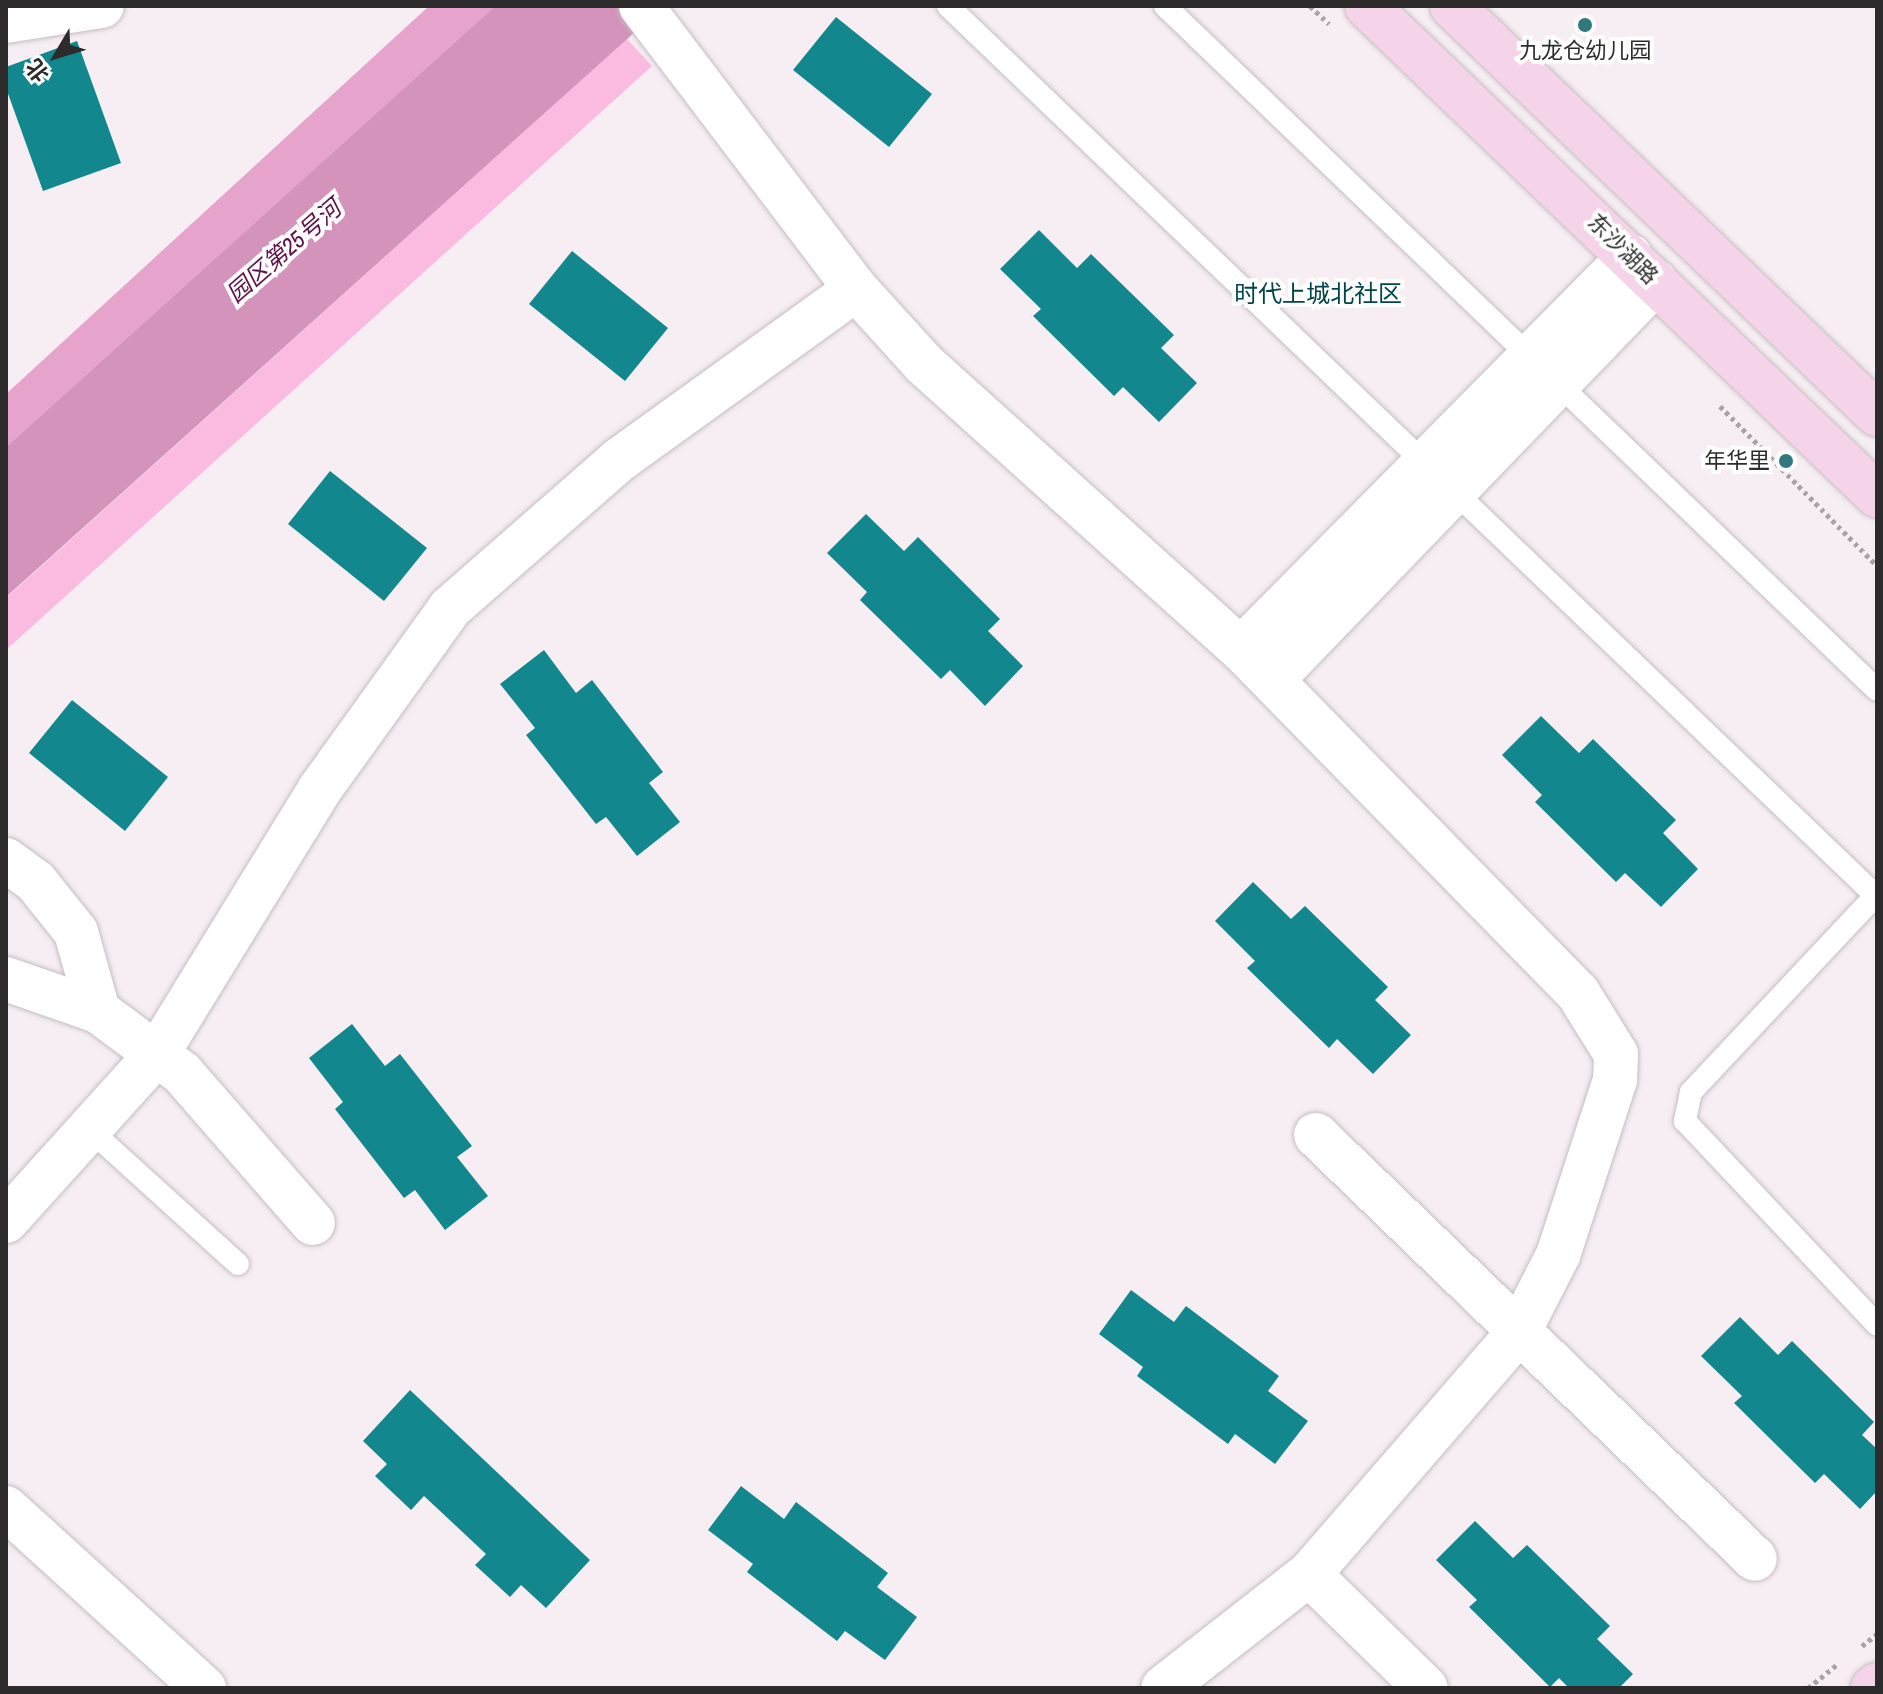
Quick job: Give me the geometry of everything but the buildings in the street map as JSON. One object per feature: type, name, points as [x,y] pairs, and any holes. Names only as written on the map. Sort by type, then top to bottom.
[{"type":"main road","name":"东沙湖路","points":[[1367,6],[1877,495]]},
{"type":"main road","points":[[1452,6],[1875,408]]},
{"type":"street","points":[[6,21],[102,6]]},
{"type":"street","points":[[641,6],[683,54],[856,289],[924,364],[1241,649],[1578,993],[1616,1054],[1615,1080],[1558,1255],[1518,1333],[1309,1574],[1163,1688]]},
{"type":"street","points":[[1272,680],[1440,477],[1643,269]]},
{"type":"street","points":[[6,1221],[157,1054],[320,789],[450,608],[619,460],[856,289]]},
{"type":"street","points":[[1241,649],[1440,477]]},
{"type":"street","points":[[6,860],[36,882],[76,932],[98,1011]]},
{"type":"street","points":[[6,979],[98,1011],[182,1073],[313,1223]]},
{"type":"street","points":[[1316,1135],[1755,1559]]},
{"type":"street","points":[[6,1508],[204,1688]]},
{"type":"street","points":[[1309,1574],[1426,1688]]},
{"type":"lane","points":[[948,6],[1876,895],[1691,1092],[1685,1121],[1877,1325]]},
{"type":"lane","points":[[1165,6],[1877,690]]},
{"type":"lane","points":[[89,1129],[238,1264]]},
{"type":"shaded area","points":[[429,6],[495,6],[6,447],[6,394]]},
{"type":"shaded area","points":[[627,39],[652,66],[6,650],[6,598]]},
{"type":"water","name":"园区第25号河","points":[[495,6],[664,6],[6,597],[6,447]]},
{"type":"place","name":"九龙仓幼儿园","points":[[1585,25]]},
{"type":"place","name":"年华里","points":[[1786,461]]},
{"type":"district","name":"时代上城北社区","points":[[1318,294]]}]
